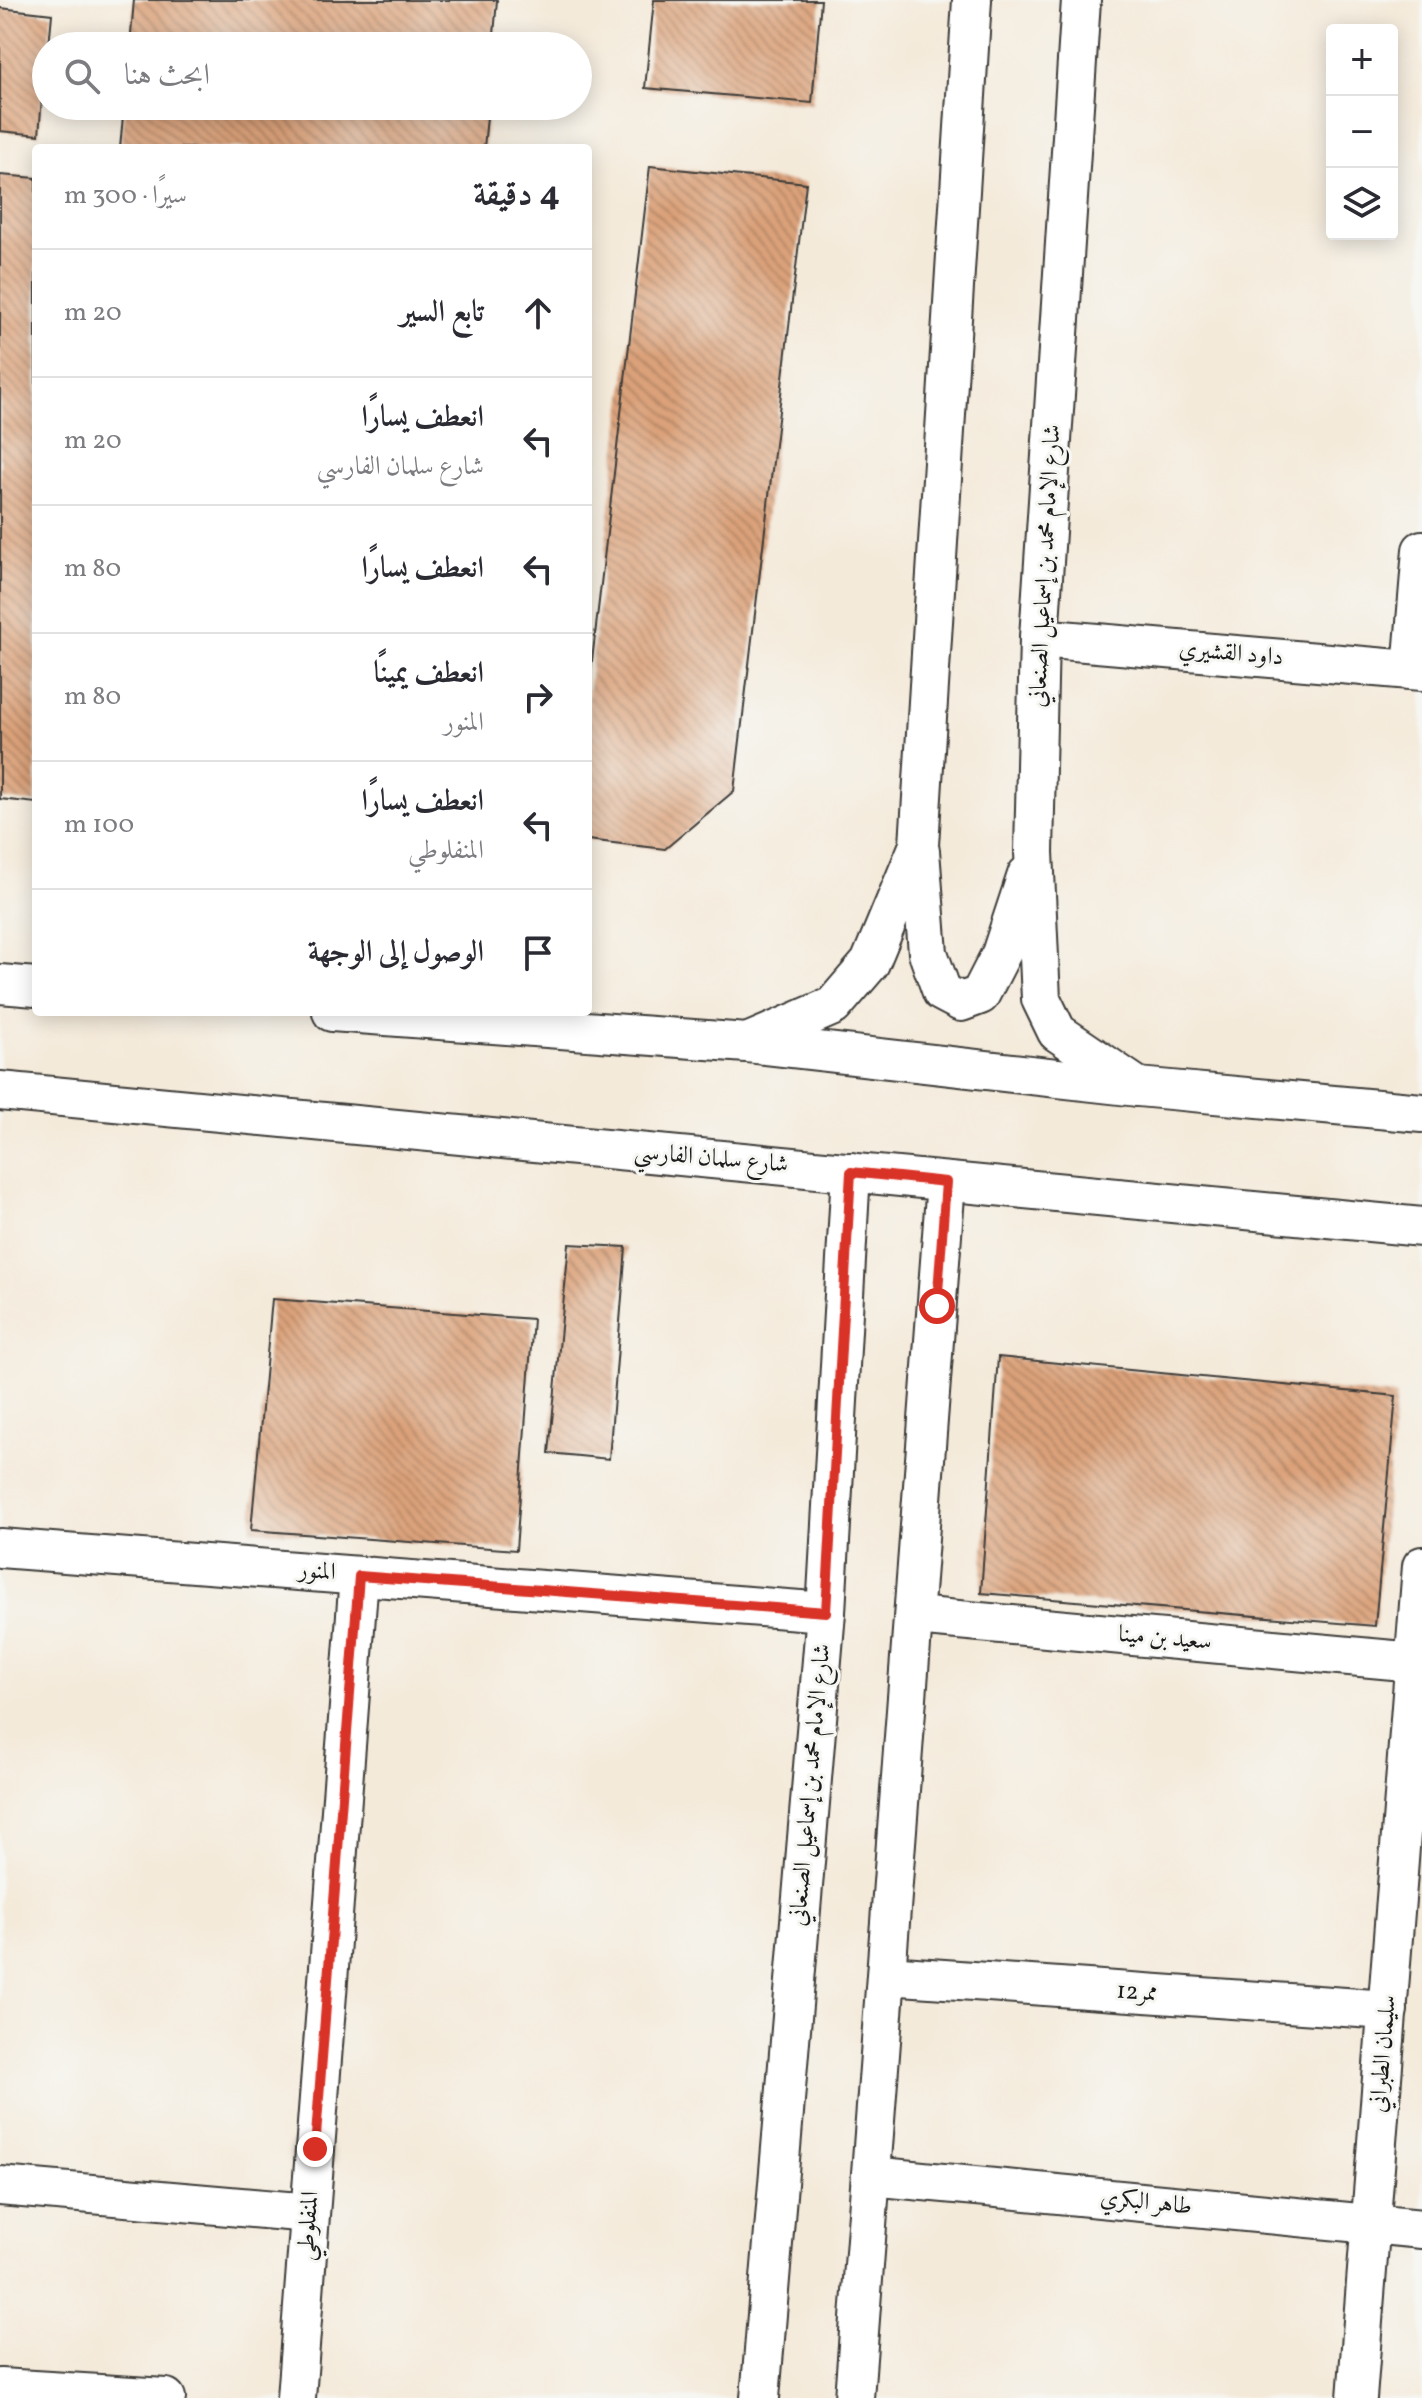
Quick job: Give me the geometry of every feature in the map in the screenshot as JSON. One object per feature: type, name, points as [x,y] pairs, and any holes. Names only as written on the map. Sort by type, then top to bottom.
[{"type":"street","points":[[972,0],[919,845],[928,953],[942,992],[961,1002],[980,995],[1001,954],[1034,852]]},
{"type":"street","name":"شارع الإمام محمد بن إسماعيل الصنعاني","points":[[1081,0],[1039,638],[1034,852],[1041,999],[1057,1032],[1138,1087]]},
{"type":"street","points":[[1417,670],[1422,550]]},
{"type":"street","name":"داود القشيري","points":[[1039,638],[1417,670]]},
{"type":"street","points":[[747,1043],[833,1006],[842,996],[870,963],[919,845]]},
{"type":"street","points":[[0,984],[32,987]]},
{"type":"street","points":[[386,1016],[747,1043],[1138,1087],[1422,1113]]},
{"type":"street","name":"شارع سلمان الفارسي","points":[[0,1091],[1422,1227]]},
{"type":"street","name":"شارع الإمام محمد بن إسماعيل الصنعاني","points":[[760,2398],[826,1612],[851,1172]]},
{"type":"street","points":[[854,2398],[946,1182]]},
{"type":"street","name":"المنور","points":[[0,1548],[826,1612]]},
{"type":"street","name":"سليمان الطبراني","points":[[1357,2398],[1422,1566]]},
{"type":"street","name":"المنفلوطي","points":[[296,2398],[359,1576]]},
{"type":"street","name":"سعيد بن مينا","points":[[915,1616],[1415,1662]]},
{"type":"street","name":"ممر12","points":[[887,1975],[1388,2010]]},
{"type":"street","name":"طاهر البكري","points":[[871,2176],[1422,2229]]},
{"type":"street","points":[[0,2186],[310,2213]]},
{"type":"street","points":[[0,2388],[166,2398]]},
{"type":"building","points":[[134,0],[497,0],[494,32],[131,32]]},
{"type":"building","points":[[654,0],[821,0],[812,103],[645,88]]},
{"type":"building","points":[[0,8],[52,14],[50,32],[32,32],[32,120],[40,120],[39,135],[0,131]]},
{"type":"building","points":[[123,120],[487,120],[484,144],[120,144]]},
{"type":"building","points":[[650,166],[806,183],[734,791],[665,849],[592,840],[592,661]]},
{"type":"building","points":[[0,175],[32,178],[32,803],[0,799]]},
{"type":"building","points":[[569,1244],[626,1247],[609,1459],[549,1453]]},
{"type":"building","points":[[272,1299],[533,1319],[516,1550],[251,1530]]},
{"type":"building","points":[[998,1357],[1396,1396],[1375,1626],[981,1593]]},
{"type":"route","points":[[315,2149],[359,1576],[826,1612],[851,1172],[946,1182],[937,1306]]}]
